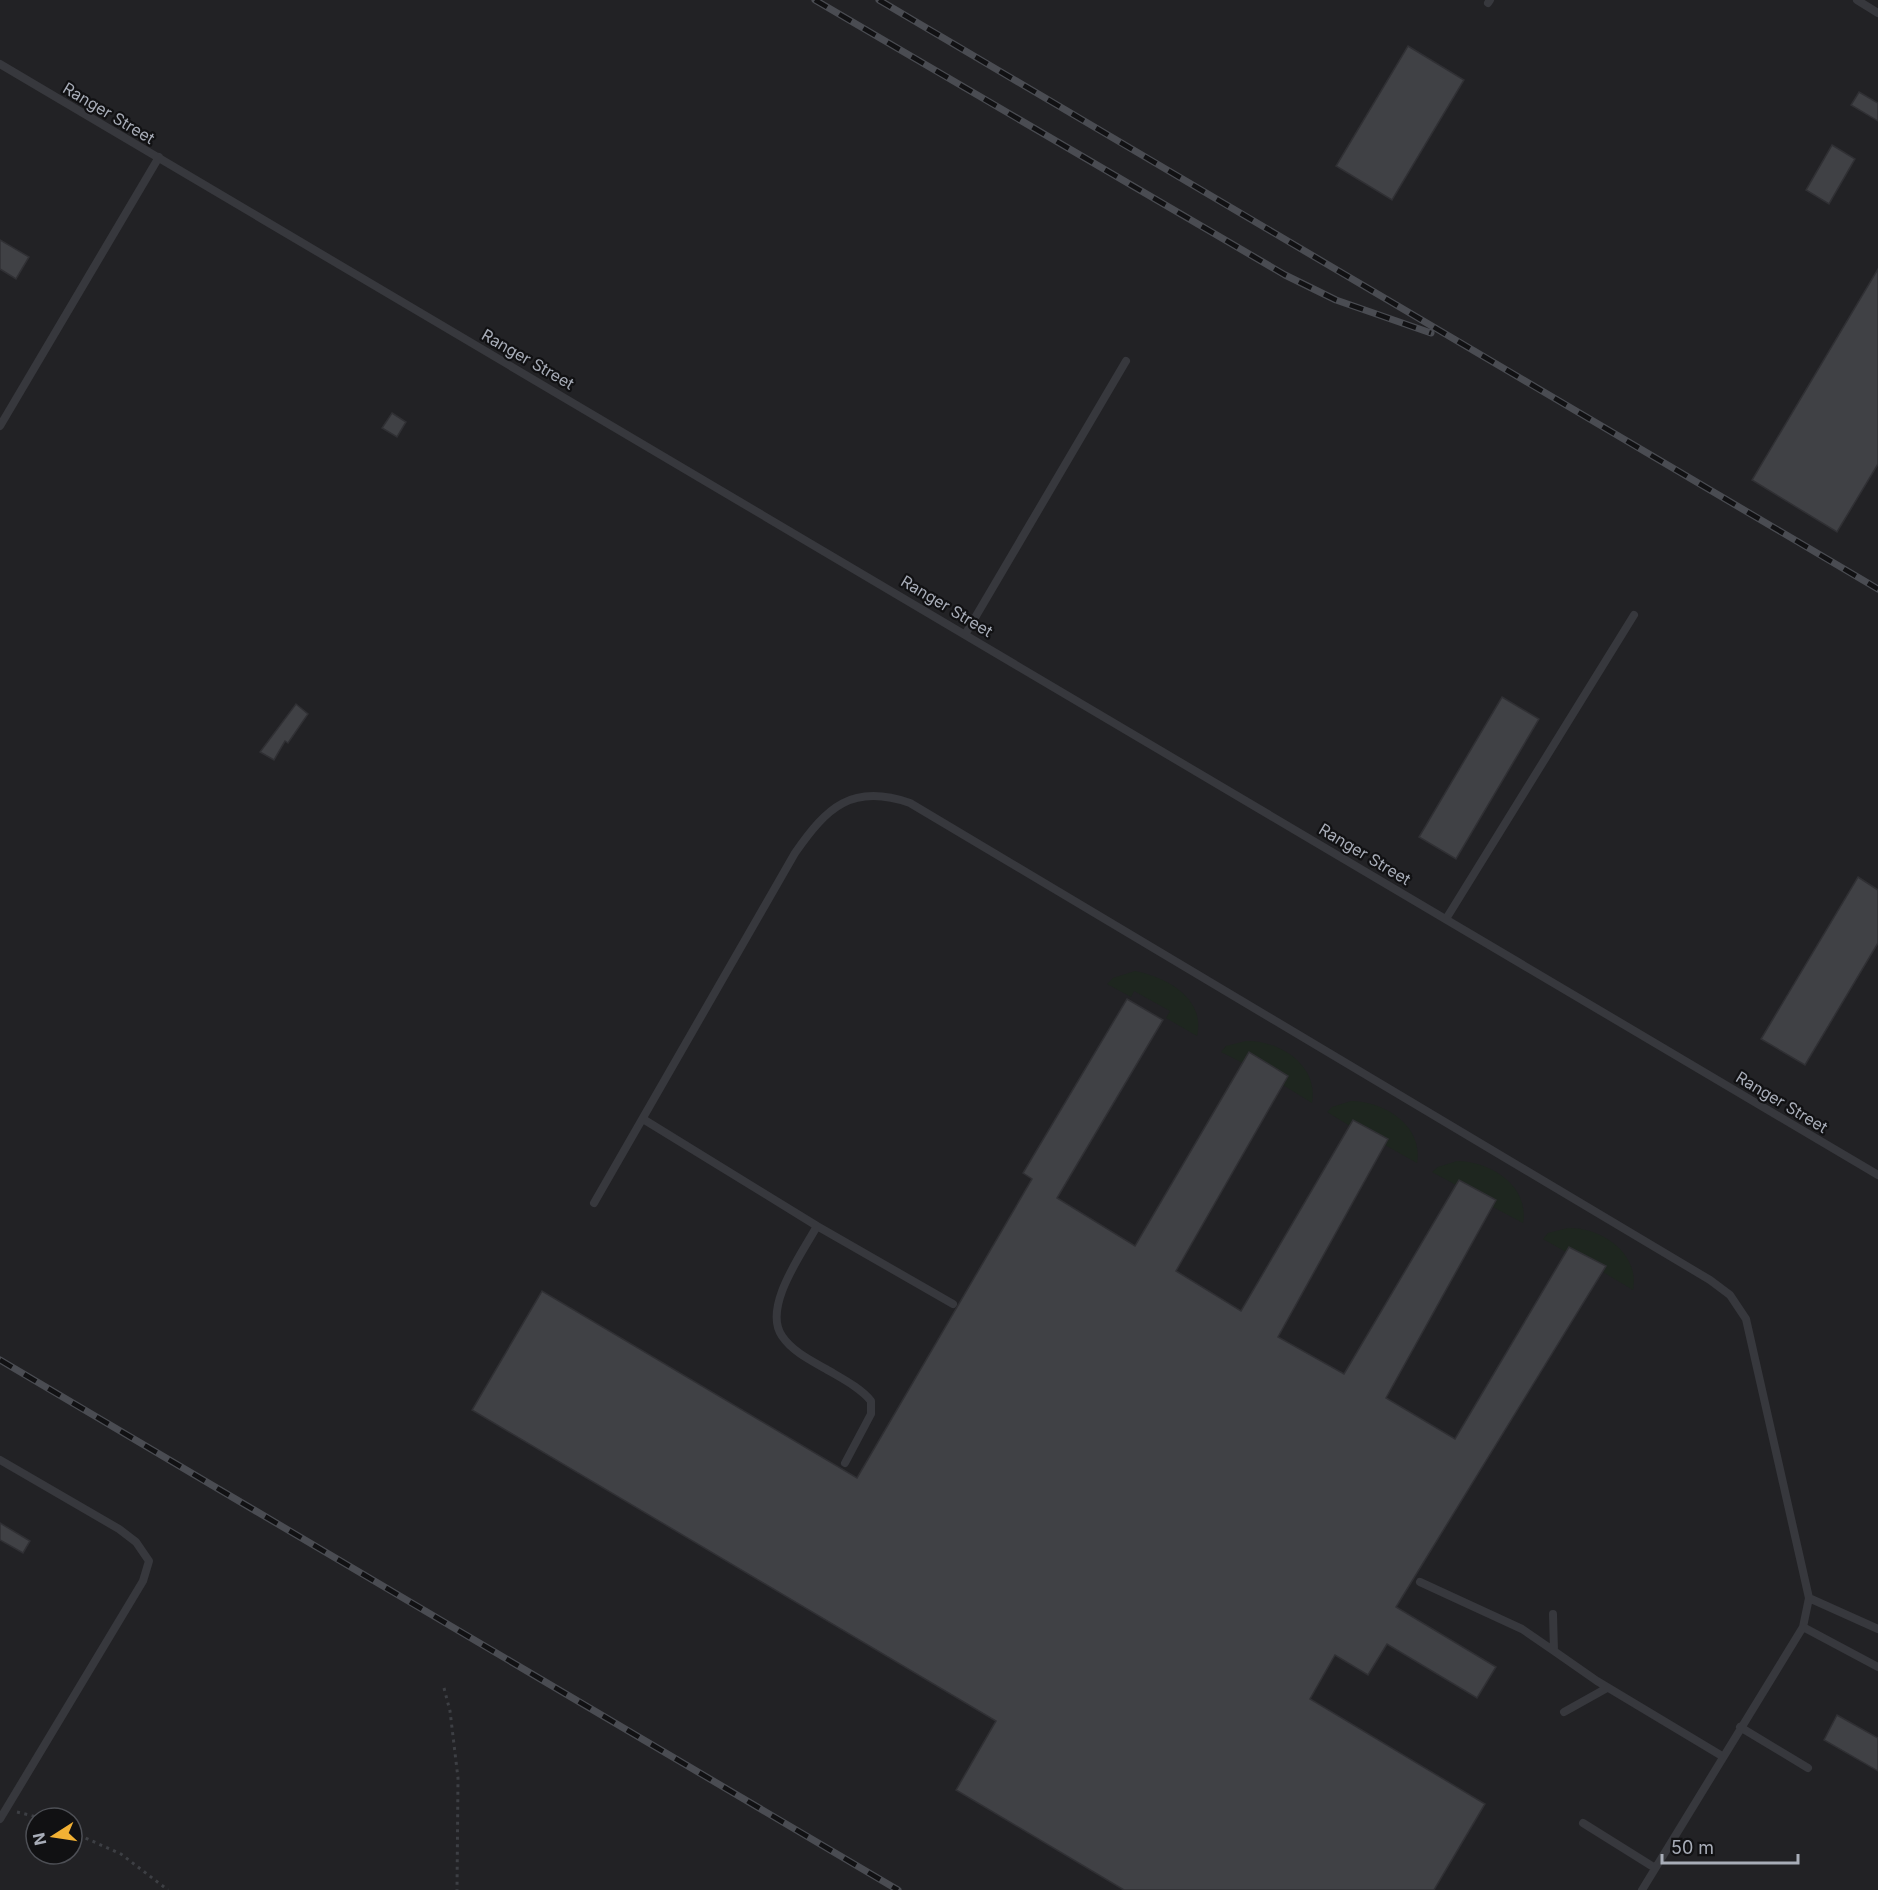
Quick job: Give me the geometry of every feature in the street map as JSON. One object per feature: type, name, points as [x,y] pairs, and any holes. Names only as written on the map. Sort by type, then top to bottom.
[{"type":"lane","points":[[1857,0],[1878,13]]},
{"type":"lane","name":"Ranger Street","points":[[0,64],[966,633],[1878,1175]]},
{"type":"lane","points":[[0,426],[159,157]]},
{"type":"lane","points":[[966,633],[1126,361]]},
{"type":"lane","points":[[1446,919],[1634,615]]},
{"type":"lane","points":[[594,1203],[814,826],[828,810],[849,800],[868,794],[888,795],[910,802],[1710,1280],[1730,1295],[1746,1319],[1809,1598],[1803,1627],[1642,1890]]},
{"type":"lane","points":[[643,1119],[817,1226],[952,1304]]},
{"type":"lane","points":[[817,1226],[779,1298],[776,1323],[781,1335],[803,1356],[853,1386],[871,1401],[871,1414],[845,1463]]},
{"type":"lane","points":[[0,1460],[119,1529],[136,1542],[149,1561],[143,1581],[0,1819]]},
{"type":"lane","points":[[1420,1582],[1522,1629],[1607,1688],[1722,1756]]},
{"type":"lane","points":[[1809,1598],[1878,1629]]},
{"type":"lane","points":[[1553,1614],[1554,1651]]},
{"type":"lane","points":[[1803,1627],[1878,1667]]},
{"type":"lane","points":[[1564,1712],[1607,1688]]},
{"type":"lane","points":[[1740,1727],[1808,1768]]},
{"type":"lane","points":[[1583,1823],[1655,1868]]},
{"type":"path","points":[[444,1688],[450,1711],[458,1778],[457,1890]]},
{"type":"path","points":[[6,1809],[24,1814]]},
{"type":"path","points":[[84,1837],[121,1854],[168,1890]]},
{"type":"shaded area","points":[[0,0],[1878,0],[1878,1890],[0,1890]]},
{"type":"shaded area","points":[[1135,971],[1171,984],[1190,1000],[1198,1023],[1197,1036],[1166,1018],[1170,1011],[1134,991],[1131,997],[1107,984],[1113,978]]},
{"type":"shaded area","points":[[1246,1041],[1271,1045],[1294,1057],[1309,1077],[1313,1089],[1312,1103],[1283,1085],[1288,1076],[1243,1063],[1221,1052],[1226,1046]]},
{"type":"shaded area","points":[[1351,1101],[1376,1105],[1399,1118],[1414,1138],[1418,1150],[1417,1163],[1385,1145],[1388,1139],[1354,1120],[1350,1126],[1327,1112],[1332,1107]]},
{"type":"shaded area","points":[[1457,1161],[1482,1165],[1505,1178],[1520,1198],[1524,1210],[1523,1223],[1491,1206],[1495,1200],[1459,1180],[1456,1185],[1432,1172],[1438,1167]]},
{"type":"shaded area","points":[[1568,1228],[1593,1232],[1615,1244],[1630,1264],[1634,1276],[1633,1290],[1603,1272],[1606,1266],[1569,1247],[1566,1252],[1543,1239],[1548,1233]]},
{"type":"building","points":[[1408,46],[1464,80],[1392,200],[1336,166]]},
{"type":"building","points":[[1859,92],[1878,103],[1878,121],[1851,105]]},
{"type":"building","points":[[1832,145],[1855,159],[1829,204],[1806,190]]},
{"type":"building","points":[[0,240],[29,257],[16,279],[0,269]]},
{"type":"building","points":[[1878,269],[1878,464],[1837,532],[1752,480]]},
{"type":"building","points":[[392,413],[406,422],[397,437],[382,428]]},
{"type":"building","points":[[1502,697],[1539,719],[1456,859],[1419,837]]},
{"type":"building","points":[[296,704],[308,714],[288,743],[285,741],[274,760],[260,752]]},
{"type":"building","points":[[1858,877],[1878,890],[1878,943],[1805,1065],[1761,1039]]},
{"type":"building","points":[[1127,999],[1163,1020],[1057,1198],[1135,1246],[1249,1052],[1288,1076],[1176,1271],[1241,1311],[1353,1120],[1388,1139],[1278,1337],[1344,1374],[1459,1180],[1496,1200],[1386,1398],[1455,1439],[1569,1247],[1606,1266],[1396,1607],[1496,1667],[1477,1698],[1387,1644],[1368,1675],[1335,1655],[1310,1699],[1485,1804],[1434,1890],[1124,1890],[956,1790],[996,1721],[472,1410],[542,1291],[857,1478],[1032,1179],[1023,1173]]},
{"type":"building","points":[[0,1523],[30,1541],[23,1553],[0,1540]]},
{"type":"building","points":[[1837,1715],[1878,1738],[1878,1771],[1824,1740]]},
{"type":"railway","points":[[815,0],[1285,275],[1336,300],[1431,333]]},
{"type":"railway","points":[[879,0],[1878,589]]},
{"type":"railway","points":[[0,1360],[898,1890]]}]
